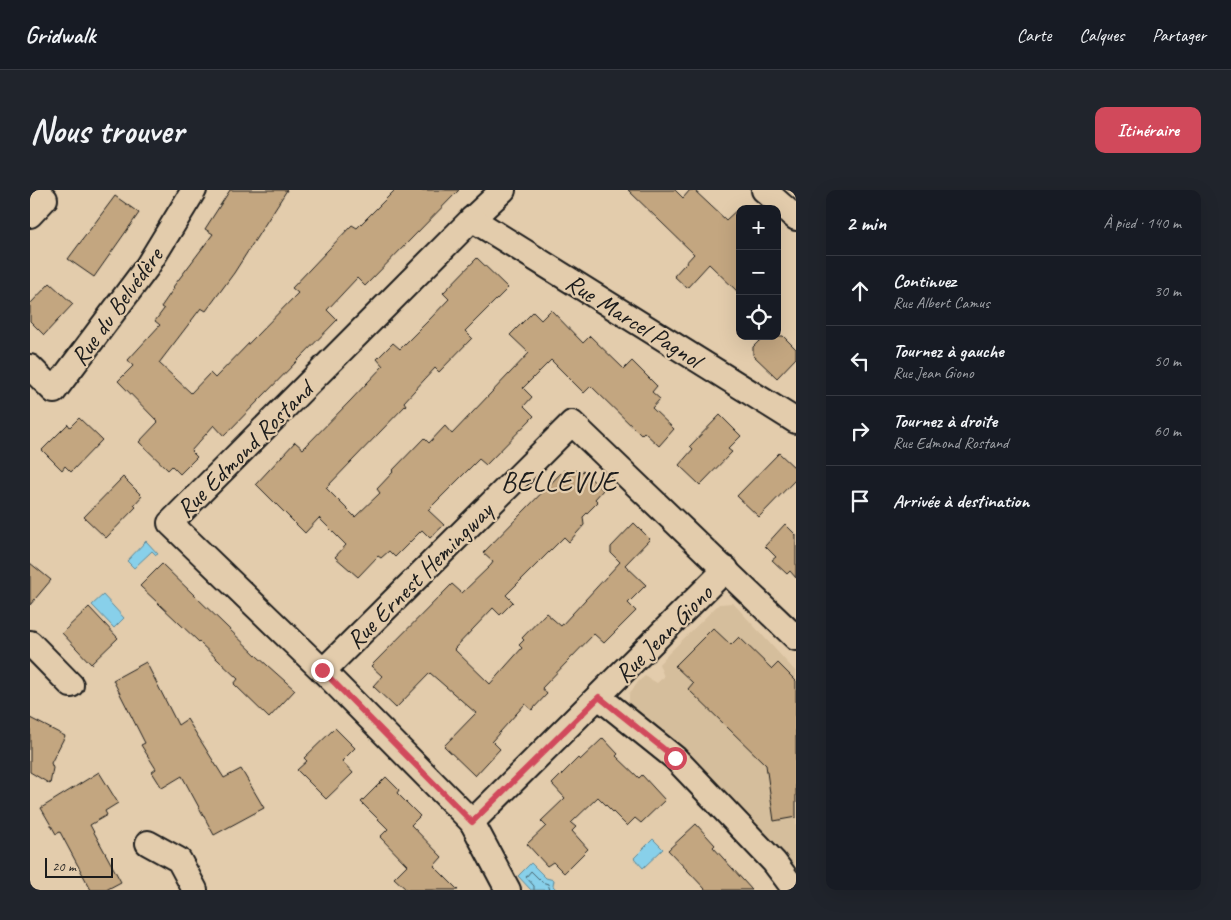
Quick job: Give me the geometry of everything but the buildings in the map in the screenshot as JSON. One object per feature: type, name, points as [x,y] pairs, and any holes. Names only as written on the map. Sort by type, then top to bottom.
[{"type":"street","points":[[30,215],[45,199],[36,190]]},
{"type":"street","name":"Rue du Belvédère","points":[[30,367],[54,391],[147,267],[194,190]]},
{"type":"street","name":"Rue Edmond Rostand","points":[[503,190],[170,523],[322,670],[472,822],[508,890]]},
{"type":"street","points":[[764,190],[796,218]]},
{"type":"street","name":"Rue Marcel Pagnol","points":[[472,219],[796,421]]},
{"type":"street","name":"Rue Ernest Hemingway","points":[[322,670],[572,423],[796,638]]},
{"type":"street","name":"Rue Jean Giono","points":[[472,822],[726,569]]},
{"type":"street","points":[[30,643],[71,685]]},
{"type":"street","points":[[599,697],[675,758],[774,862],[795,890]]},
{"type":"street","points":[[148,843],[179,860],[195,890]]},
{"type":"shaded area","points":[[733,603],[796,672],[796,871],[668,735],[629,704],[629,694],[639,681],[645,676],[657,683],[664,677],[659,664],[669,653],[719,604]]},
{"type":"water","points":[[146,541],[158,554],[156,555],[152,551],[134,568],[127,561]]},
{"type":"water","points":[[103,595],[124,618],[114,628],[92,605]]},
{"type":"water","points":[[653,839],[663,849],[643,868],[634,858]]},
{"type":"water","points":[[531,863],[546,878],[554,880],[553,886],[556,889],[531,890],[518,876]]},
{"type":"district","name":"BELLEVUE","points":[[559,481]]},
{"type":"route","points":[[322,670],[472,822],[599,697],[675,758]]}]
